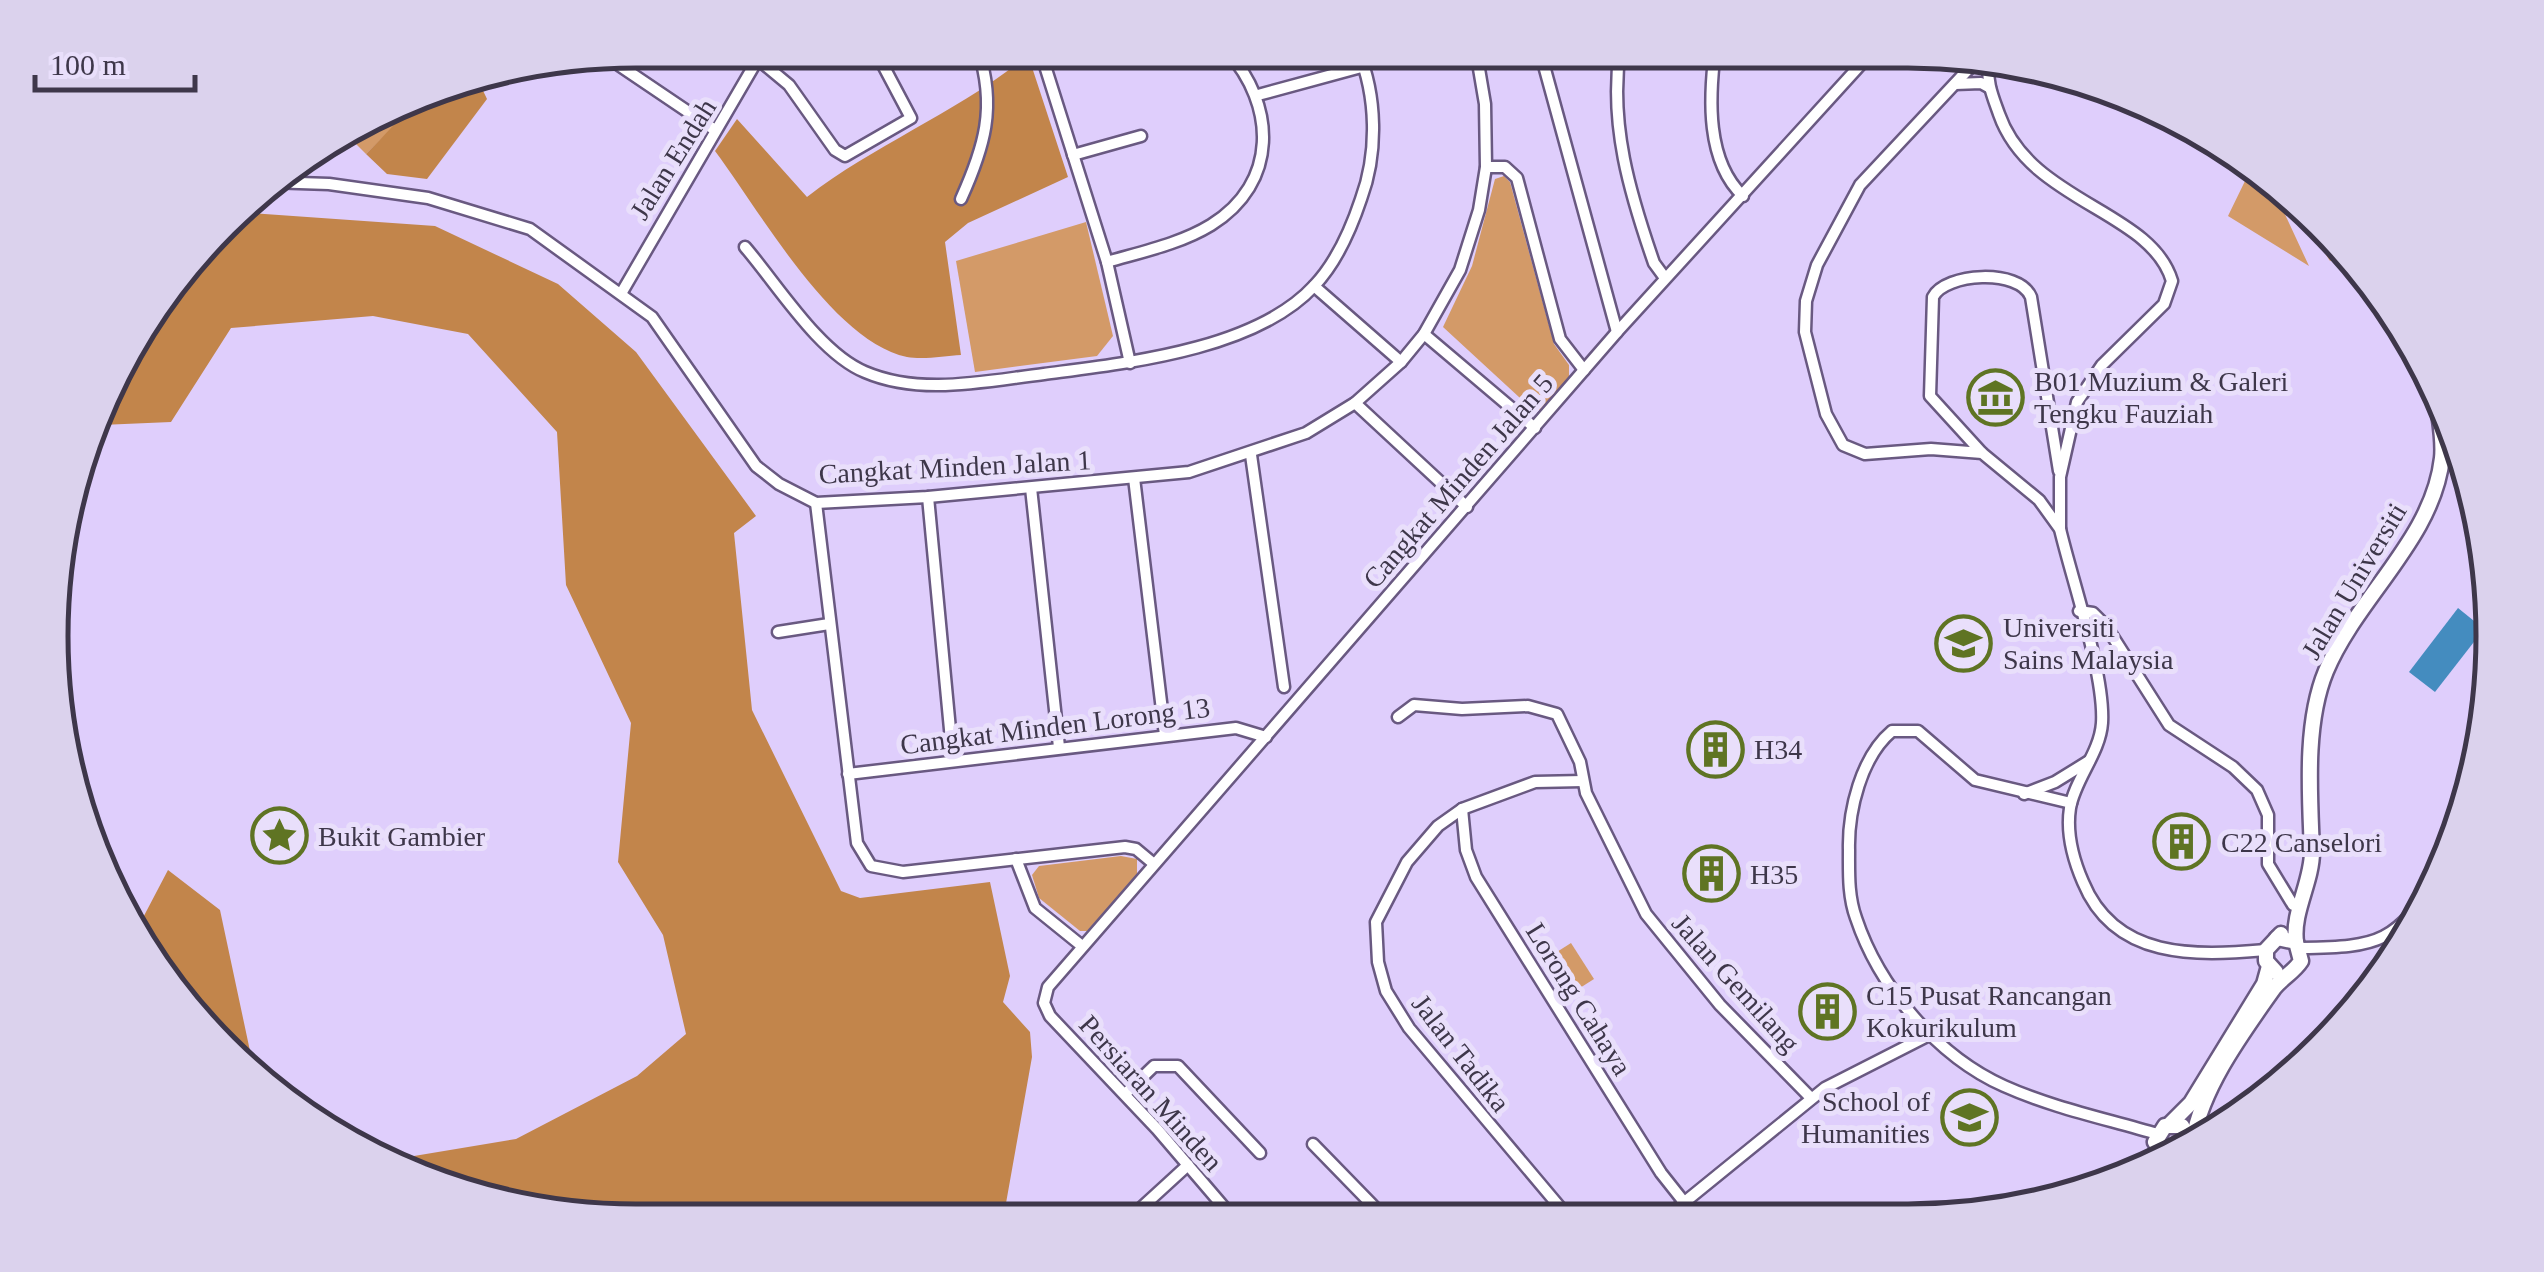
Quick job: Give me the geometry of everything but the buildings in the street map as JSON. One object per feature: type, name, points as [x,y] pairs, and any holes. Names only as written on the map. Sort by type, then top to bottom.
[{"type":"street","points":[[624,68],[715,130]]},
{"type":"street","name":"Jalan Endah","points":[[622,292],[752,68]]},
{"type":"street","points":[[774,68],[835,150],[852,155],[911,118],[885,68]]},
{"type":"street","points":[[961,200],[984,147],[984,68]]},
{"type":"street","points":[[1047,68],[1107,262],[1130,363]]},
{"type":"street","points":[[1107,262],[1191,236],[1238,203],[1261,157],[1258,94],[1240,68]]},
{"type":"street","points":[[1258,94],[1356,68]]},
{"type":"street","points":[[745,247],[838,356],[860,371],[896,384],[952,385],[1130,363],[1230,337],[1314,286],[1345,238],[1367,183],[1373,119],[1364,68]]},
{"type":"street","name":"Cangkat Minden Jalan 1","points":[[293,183],[428,198],[530,229],[652,317],[756,466],[778,484],[816,502],[928,497],[1134,478],[1189,472],[1250,455],[1306,433],[1355,404],[1424,334],[1460,270],[1479,210],[1486,168],[1485,104],[1479,68]]},
{"type":"street","points":[[1545,68],[1617,332]]},
{"type":"street","points":[[1618,68],[1622,152],[1654,263],[1665,278]]},
{"type":"street","points":[[1714,68],[1712,105],[1718,150],[1729,181],[1743,196]]},
{"type":"street","name":"Cangkat Minden Jalan 5","points":[[1082,946],[1617,332],[1854,68]]},
{"type":"street","points":[[1968,71],[1852,199],[1817,265],[1806,301],[1805,332],[1826,414],[1843,444],[1865,454],[1982,452]]},
{"type":"street","points":[[1989,73],[1990,88],[2017,153],[2033,169],[2125,226],[2164,266],[2172,281],[2164,304],[2082,390],[2067,434],[2060,480],[2060,529],[2102,703],[2102,726],[2071,803],[2070,840],[2076,866],[2099,913],[2114,929],[2131,940],[2166,951],[2329,948],[2382,940],[2394,930]]},
{"type":"street","points":[[1956,84],[1990,88]]},
{"type":"street","points":[[1073,155],[1140,136]]},
{"type":"street","points":[[1486,168],[1505,167],[1517,178],[1560,339],[1584,370]]},
{"type":"street","points":[[2036,496],[2051,495],[2060,480],[2030,298],[2024,286],[2008,278],[1948,283],[1934,297],[1928,390],[1982,452],[2036,496],[2060,529]]},
{"type":"street","points":[[1314,286],[1400,362]]},
{"type":"street","points":[[1424,334],[1535,428]]},
{"type":"street","points":[[1355,404],[1467,508]]},
{"type":"street","name":"Jalan Universiti","points":[[2300,950],[2315,725],[2322,686],[2351,623],[2429,504],[2442,460],[2440,438]]},
{"type":"street","points":[[1250,455],[1284,687]]},
{"type":"street","points":[[1134,478],[1165,735]]},
{"type":"street","points":[[1030,488],[1059,747]]},
{"type":"street","points":[[928,497],[953,761]]},
{"type":"street","points":[[816,502],[857,844],[871,866],[902,872],[1125,847],[1136,849],[1154,864]]},
{"type":"street","points":[[2079,611],[2092,614],[2106,626],[2169,726],[2233,767],[2256,790],[2268,815],[2268,864],[2293,905]]},
{"type":"street","points":[[778,632],[829,624]]},
{"type":"street","name":"Jalan Gemilang","points":[[1398,717],[1414,705],[1462,709],[1502,705],[1550,710],[1563,724],[1580,762],[1583,780],[1654,926],[1720,1005],[1812,1098]]},
{"type":"street","name":"Cangkat Minden Lorong 13","points":[[848,774],[1236,728],[1266,736]]},
{"type":"street","points":[[2071,803],[1975,780],[1925,735],[1911,728],[1884,738],[1868,764],[1848,832],[1855,916],[1886,977],[1931,1034],[2001,1085],[2164,1129],[2182,1126],[2185,1132]]},
{"type":"street","points":[[2024,794],[2056,782],[2090,761]]},
{"type":"street","name":"Jalan Tadika","points":[[1557,1204],[1438,1065],[1386,991],[1378,962],[1378,911],[1421,844],[1462,809],[1535,782],[1583,780]]},
{"type":"street","name":"Lorong Cahaya","points":[[1462,809],[1466,850],[1476,877],[1661,1173],[1684,1202]]},
{"type":"street","name":"Jalan Universiti","points":[[2164,1129],[2191,1103],[2264,984],[2271,952],[2293,905],[2310,843]]},
{"type":"street","points":[[1016,860],[1035,908],[1082,946]]},
{"type":"street","name":"Persiaran Minden","points":[[1082,946],[1048,986],[1045,1008],[1221,1204]]},
{"type":"street","points":[[2197,1125],[2201,1108],[2300,950]]},
{"type":"street","points":[[2271,952],[2286,974]]},
{"type":"street","points":[[1682,1204],[1841,1078],[1931,1034]]},
{"type":"street","points":[[1124,1094],[1154,1066],[1178,1066],[1260,1153]]},
{"type":"street","points":[[2162,1144],[2164,1129]]},
{"type":"street","points":[[1313,1144],[1371,1204]]},
{"type":"street","points":[[1145,1204],[1188,1165]]},
{"type":"shaded area","points":[[1011,68],[1032,68],[1068,177],[968,223],[945,242],[961,355],[907,357],[879,346],[825,301],[715,151],[737,119],[807,197]]},
{"type":"shaded area","points":[[482,89],[487,99],[427,179],[387,174],[366,154],[398,120]]},
{"type":"shaded area","points":[[403,118],[366,154],[355,143]]},
{"type":"shaded area","points":[[1504,176],[1510,182],[1554,344],[1569,365],[1569,378],[1543,410],[1533,410],[1443,327],[1472,266],[1495,179]]},
{"type":"shaded area","points":[[2242,176],[2282,208],[2309,266],[2228,216],[2245,181]]},
{"type":"shaded area","points":[[256,213],[435,226],[558,284],[636,352],[756,516],[734,533],[752,710],[841,891],[860,898],[990,882],[1010,976],[1003,1002],[1030,1032],[1032,1057],[1006,1204],[599,1203],[525,1194],[409,1157],[516,1139],[637,1076],[686,1034],[663,935],[618,862],[631,723],[566,585],[557,432],[468,334],[373,316],[231,328],[171,422],[109,425],[163,320],[209,261]]},
{"type":"shaded area","points":[[1086,222],[1113,336],[1097,356],[975,372],[956,261]]},
{"type":"shaded area","points":[[1121,856],[1137,859],[1137,876],[1087,931],[1080,931],[1039,898],[1032,875],[1039,866]]},
{"type":"shaded area","points":[[168,870],[220,910],[251,1053],[185,982],[143,918]]},
{"type":"shaded area","points":[[1571,943],[1594,979],[1572,993],[1549,957]]},
{"type":"water","points":[[2458,608],[2476,622],[2476,639],[2435,692],[2409,672]]},
{"type":"place","name":"B01 Muzium & Galeri Tengku Fauziah","points":[[1995,397]]},
{"type":"place","name":"Universiti Sains Malaysia","points":[[1964,643]]},
{"type":"place","name":"H34","points":[[1715,749]]},
{"type":"place","name":"Bukit Gambier","points":[[279,836]]},
{"type":"place","name":"C22 Canselori","points":[[2182,842]]},
{"type":"place","name":"H35","points":[[1711,874]]},
{"type":"place","name":"C15 Pusat Rancangan Kokurikulum","points":[[1827,1011]]},
{"type":"place","name":"School of Humanities","points":[[1969,1117]]}]
